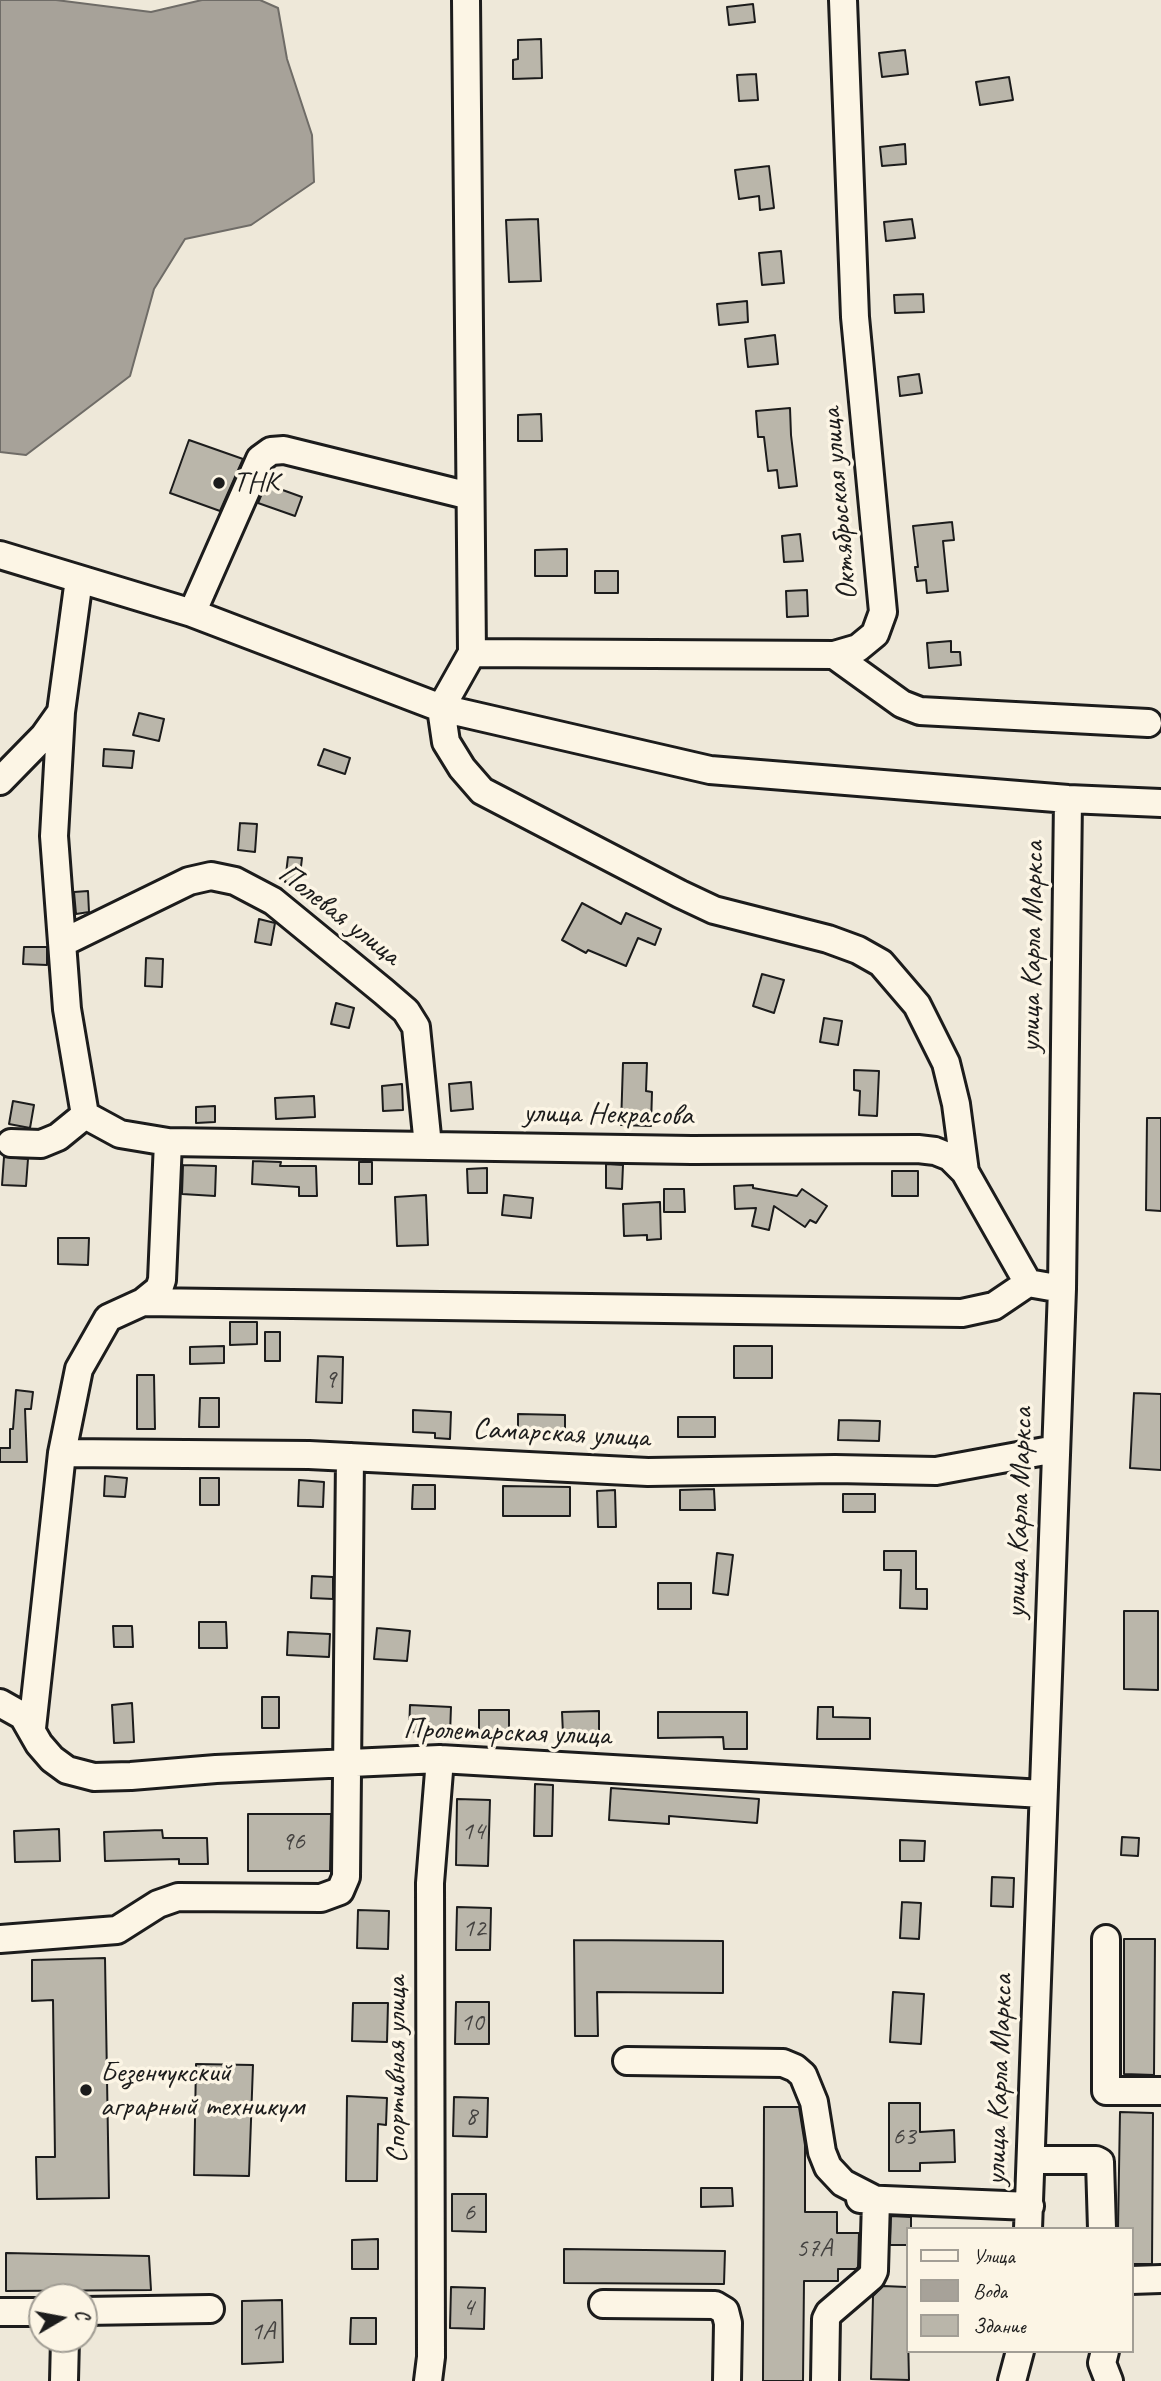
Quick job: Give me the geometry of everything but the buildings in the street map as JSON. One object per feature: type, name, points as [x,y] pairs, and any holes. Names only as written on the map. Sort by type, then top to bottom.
[{"type":"street","points":[[466,0],[472,653],[441,708],[446,742],[462,768],[482,791],[714,910],[828,939],[858,950],[881,963],[917,1004],[946,1063],[956,1104],[965,1172]]},
{"type":"street","name":"Октябрьская улица","points":[[472,653],[834,655],[858,648],[875,634],[883,612],[855,317],[843,0]]},
{"type":"street","points":[[191,613],[260,459],[271,451],[284,450],[470,496]]},
{"type":"street","points":[[0,555],[191,613],[441,708],[710,770],[1068,799],[1161,803]]},
{"type":"street","points":[[11,1143],[41,1144],[58,1137],[86,1115],[67,1009],[54,836],[61,712],[79,579]]},
{"type":"street","points":[[834,655],[902,704],[920,711],[1148,723]]},
{"type":"street","points":[[0,780],[44,736],[61,712]]},
{"type":"street","name":"улица Карла Маркса","points":[[1029,2217],[1062,1289],[1068,799]]},
{"type":"street","name":"Полевая улица","points":[[62,943],[188,881],[211,876],[235,881],[273,901],[406,1011],[416,1027],[428,1146]]},
{"type":"street","name":"улица Некрасова","points":[[86,1115],[120,1134],[168,1142],[935,1151],[950,1157],[965,1172],[1028,1283]]},
{"type":"street","points":[[32,1728],[62,1453],[79,1369],[108,1318],[143,1303],[159,1289],[162,1280],[168,1142]]},
{"type":"street","points":[[143,1303],[962,1313],[994,1306],[1028,1283],[1062,1289]]},
{"type":"street","name":"Самарская улица","points":[[62,1453],[350,1457],[648,1472],[835,1469],[936,1471],[1056,1449]]},
{"type":"street","points":[[0,1939],[117,1930],[158,1904],[178,1898],[321,1898],[340,1891],[346,1877],[349,1764],[350,1457]]},
{"type":"street","name":"Пролетарская улица","points":[[0,1703],[23,1716],[39,1744],[52,1759],[67,1770],[94,1777],[440,1759],[1042,1794]]},
{"type":"street","name":"Спортивная улица","points":[[428,2381],[431,2357],[430,1883],[440,1759]]},
{"type":"street","points":[[1106,1939],[1106,2091],[1161,2091]]},
{"type":"street","points":[[627,2062],[783,2063],[795,2068],[803,2075],[810,2089],[822,2152],[828,2166],[843,2183],[876,2200]]},
{"type":"street","points":[[1031,2160],[1100,2162],[1102,2227]]},
{"type":"street","points":[[848,2199],[1029,2217]]},
{"type":"street","points":[[825,2381],[828,2313],[871,2277],[874,2271],[876,2200]]},
{"type":"street","points":[[1133,2280],[1161,2279]]},
{"type":"street","points":[[603,2304],[715,2305],[725,2311],[728,2323],[727,2381]]},
{"type":"street","points":[[98,2311],[209,2309]]},
{"type":"street","points":[[0,2312],[28,2312]]},
{"type":"street","points":[[64,2381],[65,2353]]},
{"type":"street","points":[[1012,2381],[1019,2353]]},
{"type":"street","points":[[1104,2353],[1102,2363],[1108,2381]]},
{"type":"water","points":[[0,0],[56,0],[151,12],[202,0],[260,0],[278,8],[287,59],[312,135],[314,182],[251,225],[185,239],[154,289],[130,376],[26,455],[0,452]]},
{"type":"place","name":"ТНК","points":[[219,483]]},
{"type":"place","name":"Безенчукский аграрный техникум","points":[[86,2090]]}]
